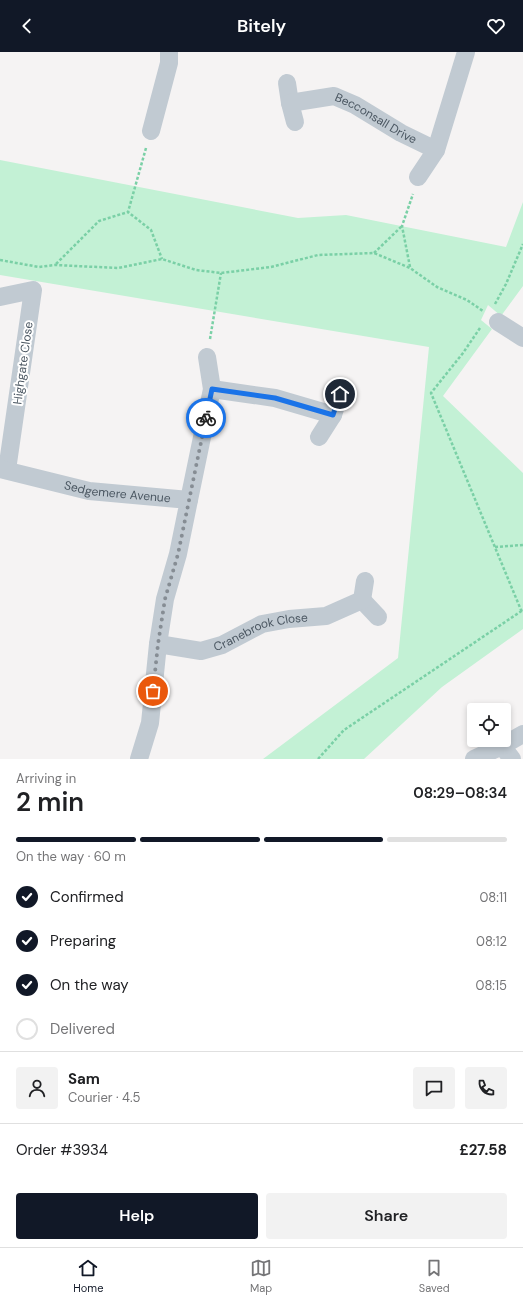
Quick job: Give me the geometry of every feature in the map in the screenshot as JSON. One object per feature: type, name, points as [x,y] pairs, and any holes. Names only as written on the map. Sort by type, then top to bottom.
[{"type":"street","points":[[151,131],[169,63],[169,52]]},
{"type":"street","points":[[418,177],[436,150],[466,52]]},
{"type":"street","points":[[287,83],[295,122]]},
{"type":"street","name":"Becconsall Drive","points":[[290,103],[334,96],[355,105],[401,133],[436,150]]},
{"type":"street","name":"Highgate Close","points":[[0,297],[33,290],[4,469]]},
{"type":"street","points":[[489,316],[523,338]]},
{"type":"street","points":[[139,759],[150,723],[158,644],[165,599],[178,554],[212,389],[207,356]]},
{"type":"street","points":[[212,389],[275,398],[333,415]]},
{"type":"street","points":[[319,437],[333,415],[340,394]]},
{"type":"street","name":"Sedgemere Avenue","points":[[4,469],[89,491],[189,500]]},
{"type":"street","points":[[365,581],[362,600],[378,618]]},
{"type":"street","name":"Cranebrook Close","points":[[158,644],[201,651],[222,645],[262,624],[289,619],[326,616],[362,600]]},
{"type":"street","points":[[474,759],[507,752],[523,734]]},
{"type":"path","points":[[128,212],[151,131]]},
{"type":"path","points":[[374,253],[402,226],[418,177]]},
{"type":"path","points":[[128,212],[151,230],[162,260]]},
{"type":"path","points":[[55,265],[99,220],[128,212]]},
{"type":"path","points":[[402,226],[410,268]]},
{"type":"path","points":[[318,759],[344,730],[522,611],[431,393],[463,353],[489,316],[506,284],[523,244]]},
{"type":"path","points":[[0,260],[39,267],[55,265],[118,268],[162,260],[196,270],[221,273],[271,267],[318,255],[374,253],[410,268],[437,287],[467,300],[489,316]]},
{"type":"path","points":[[207,356],[221,273]]},
{"type":"path","points":[[495,547],[523,545]]},
{"type":"green space","points":[[0,160],[298,218],[346,215],[506,247],[523,202],[523,286],[501,316],[488,305],[481,320],[492,329],[443,396],[523,473],[523,629],[442,687],[364,759],[263,759],[398,658],[429,347],[0,275]]},
{"type":"way so far","points":[[153,691],[165,599],[178,554],[206,418]]},
{"type":"route","points":[[206,418],[212,389],[275,398],[333,415],[340,394]]}]
